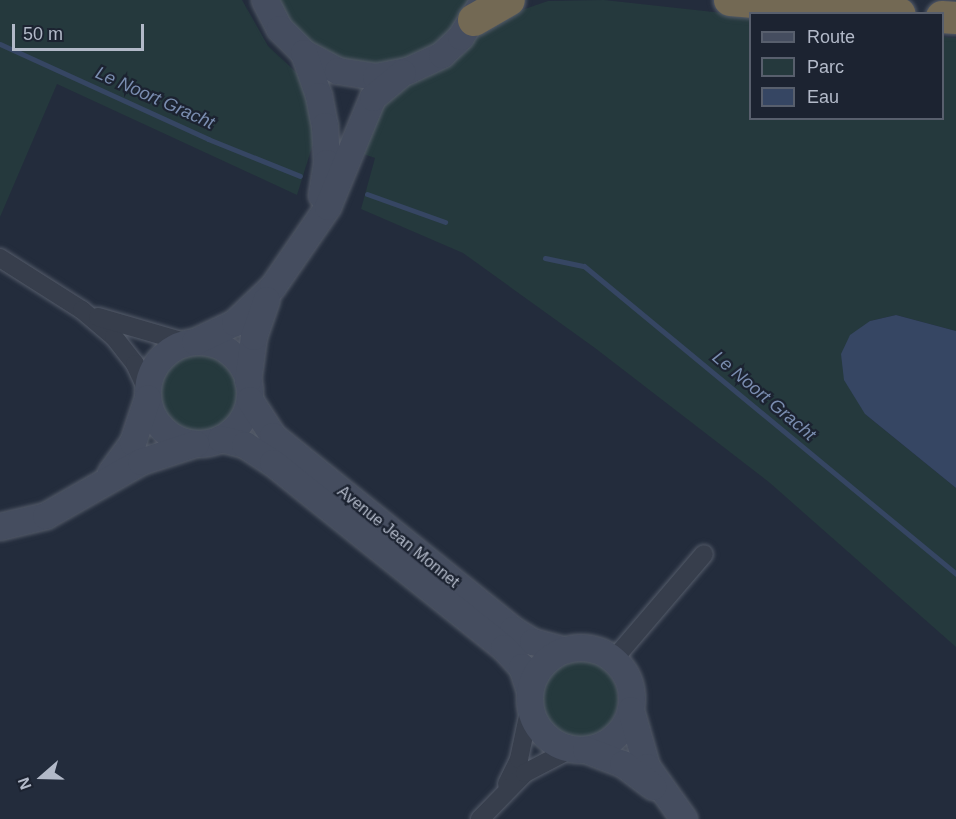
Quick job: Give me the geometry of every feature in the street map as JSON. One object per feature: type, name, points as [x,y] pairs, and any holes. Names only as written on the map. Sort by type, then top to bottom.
[{"type":"highway","points":[[478,10],[509,0]]},
{"type":"highway","points":[[730,0],[875,12]]},
{"type":"main road","points":[[265,5],[304,53],[319,96],[327,152],[325,183],[309,236]]},
{"type":"main road","points":[[99,487],[134,443],[158,362],[173,349],[235,323],[273,287],[328,207],[373,98],[403,73],[446,52],[478,10]]},
{"type":"main road","points":[[304,53],[349,74],[376,77],[403,73]]},
{"type":"main road","points":[[0,527],[46,516],[149,458],[221,439],[239,425],[249,390],[254,337],[273,287]]},
{"type":"main road","points":[[192,342],[226,350],[238,360],[249,390]]},
{"type":"main road","name":"Avenue Jean Monnet","points":[[249,390],[273,436],[513,630],[540,645],[563,650]]},
{"type":"main road","points":[[148,395],[153,417],[166,433],[196,444]]},
{"type":"main road","name":"Avenue Jean Monnet","points":[[221,439],[245,445],[273,463],[504,648],[522,667],[530,699]]},
{"type":"main road","points":[[588,648],[614,659],[629,680],[631,710],[644,762],[679,813],[629,768],[544,735],[530,699],[541,666],[563,650],[588,648]]},
{"type":"main road","points":[[578,749],[615,737],[631,710]]},
{"type":"street","points":[[0,258],[82,310],[124,349],[148,395]]},
{"type":"street","points":[[82,310],[131,329],[192,342]]},
{"type":"street","points":[[614,659],[704,554]]},
{"type":"street","points":[[480,819],[501,793],[519,759],[530,699]]},
{"type":"street","points":[[501,793],[535,766],[578,749]]},
{"type":"green space","points":[[0,0],[242,0],[268,46],[299,75],[317,131],[297,195],[57,84],[0,217]]},
{"type":"green space","points":[[276,0],[473,0],[447,38],[410,60],[368,66],[327,55],[298,33]]},
{"type":"green space","points":[[604,0],[749,16],[749,120],[944,120],[944,37],[956,38],[956,331],[896,315],[870,321],[865,414],[956,488],[956,647],[770,483],[595,348],[463,253],[361,209],[375,158],[358,152],[383,98],[442,69],[465,52],[484,28],[507,15],[548,1]]},
{"type":"green space","points":[[198,354],[213,357],[226,365],[234,378],[237,393],[234,408],[226,421],[213,429],[198,432],[183,429],[170,421],[162,408],[159,393],[162,378],[170,365],[183,357]]},
{"type":"green space","points":[[571,660],[587,660],[601,666],[612,677],[618,691],[618,707],[612,721],[601,732],[587,738],[571,738],[557,732],[546,721],[540,707],[540,691],[546,677],[557,666]]},
{"type":"water","points":[[896,315],[956,331],[956,488],[865,414],[844,380],[841,354],[850,335],[870,321]]},
{"type":"waterway","name":"Le Noort Gracht","points":[[0,44],[208,139],[300,176]]},
{"type":"waterway","name":"Le Noort Gracht","points":[[367,194],[445,222]]},
{"type":"waterway","name":"Le Noort Gracht","points":[[545,258],[584,266],[956,574]]}]
